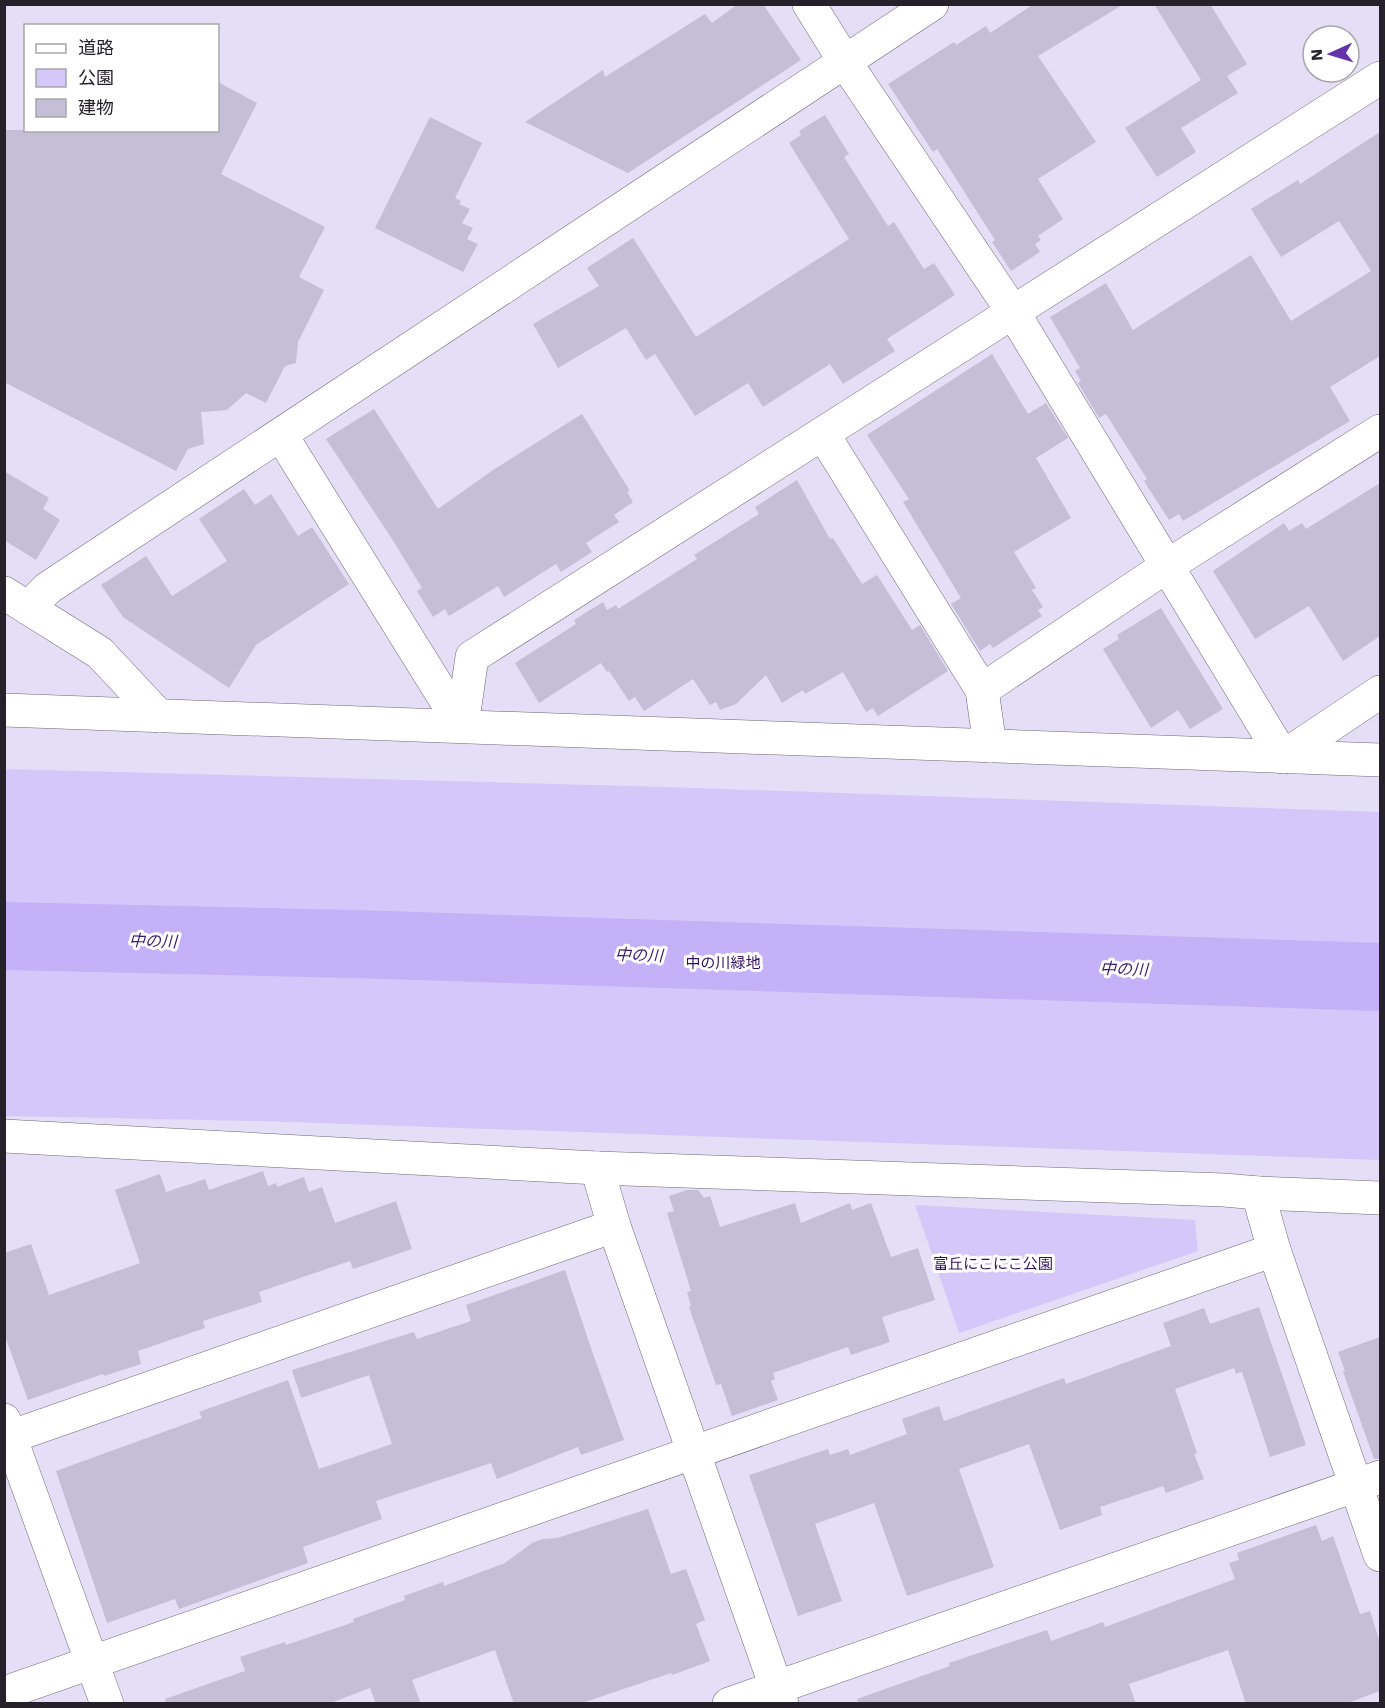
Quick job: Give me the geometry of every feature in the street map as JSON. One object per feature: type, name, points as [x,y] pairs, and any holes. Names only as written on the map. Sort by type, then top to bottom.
[{"type":"street","points":[[809,4],[845,62],[1013,312],[1283,757]]},
{"type":"street","points":[[16,601],[48,588],[932,4]]},
{"type":"street","points":[[462,726],[472,657],[1380,78]]},
{"type":"street","points":[[982,690],[1167,566],[1380,431]]},
{"type":"street","points":[[823,434],[982,690],[990,746]]},
{"type":"street","points":[[281,435],[462,726]]},
{"type":"street","points":[[16,601],[100,653],[159,716]]},
{"type":"street","points":[[1283,757],[1380,692]]},
{"type":"street","points":[[4,710],[1380,760]]},
{"type":"street","points":[[4,1136],[597,1168],[1224,1190],[1380,1198]]},
{"type":"street","points":[[597,1168],[615,1226],[779,1695]]},
{"type":"street","points":[[1258,1193],[1274,1250],[1368,1480],[1380,1555]]},
{"type":"street","points":[[107,1704],[7,1432],[615,1226]]},
{"type":"street","points":[[4,1693],[1274,1250]]},
{"type":"street","points":[[729,1704],[779,1695],[1368,1480]]},
{"type":"green space","name":"中の川緑地","points":[[5,769],[666,787],[1380,812],[1380,1160],[262,1121],[5,1116]]},
{"type":"green space","name":"富丘にこにこ公園","points":[[915,1205],[1195,1220],[1198,1251],[959,1333]]},
{"type":"building","points":[[738,4],[763,4],[801,60],[628,173],[525,122],[603,70],[605,77],[705,14],[712,23]]},
{"type":"building","points":[[1034,4],[1124,4],[1038,56],[1096,142],[1038,179],[1063,219],[1038,236],[1041,240],[1035,244],[1040,252],[1011,271],[992,242],[995,240],[937,149],[933,152],[888,84],[954,42],[956,45],[986,26],[990,33]]},
{"type":"building","points":[[1154,4],[1210,4],[1247,64],[1227,76],[1238,93],[1181,128],[1196,152],[1157,177],[1125,128],[1201,80]]},
{"type":"building","points":[[219,83],[257,103],[221,174],[325,227],[299,277],[324,290],[298,342],[296,363],[285,366],[266,403],[246,393],[227,410],[201,412],[204,444],[188,449],[176,471],[4,382],[4,130],[24,130],[24,132],[219,132]]},
{"type":"building","points":[[825,115],[849,154],[844,157],[888,226],[894,222],[924,269],[934,263],[955,295],[887,339],[895,351],[843,384],[830,364],[763,407],[748,383],[695,416],[655,354],[646,360],[626,328],[558,368],[533,324],[599,286],[587,268],[633,238],[696,337],[849,239],[789,143],[801,135],[799,131]]},
{"type":"building","points":[[430,117],[482,143],[455,198],[461,201],[459,204],[470,209],[462,223],[473,228],[467,239],[478,244],[463,272],[375,228]]},
{"type":"building","points":[[1380,132],[1380,356],[1330,387],[1350,421],[1183,521],[1179,514],[1169,520],[1144,481],[1147,479],[1106,414],[1099,418],[1078,383],[1081,381],[1075,371],[1080,368],[1050,317],[1106,283],[1133,330],[1251,255],[1291,321],[1371,271],[1339,221],[1281,257],[1251,209],[1298,180],[1300,184]]},
{"type":"building","points":[[992,354],[1028,414],[1046,403],[1068,438],[1036,458],[1071,518],[1014,552],[1036,588],[1032,590],[1043,607],[1038,610],[1042,616],[993,648],[990,644],[980,651],[951,604],[961,598],[903,502],[909,499],[867,435]]},
{"type":"building","points":[[374,409],[438,509],[493,470],[582,414],[630,491],[627,492],[633,502],[614,515],[619,522],[586,543],[592,552],[561,572],[556,564],[504,597],[498,586],[449,616],[445,609],[433,617],[417,591],[422,588],[326,439]]},
{"type":"building","points":[[4,471],[49,498],[43,509],[60,520],[36,560],[4,540]]},
{"type":"building","points":[[797,480],[830,539],[833,538],[862,584],[877,575],[912,630],[920,625],[948,671],[878,716],[873,708],[866,712],[843,672],[805,694],[803,690],[782,703],[766,675],[736,704],[720,710],[716,702],[710,705],[693,679],[644,711],[635,697],[629,701],[601,663],[539,703],[515,663],[576,624],[574,620],[603,602],[607,610],[616,605],[618,609],[697,559],[694,555],[759,514],[755,507]]},
{"type":"building","points":[[1380,483],[1380,636],[1343,661],[1309,606],[1255,639],[1213,571],[1284,523],[1289,531],[1302,523],[1306,529]]},
{"type":"building","points":[[244,489],[255,505],[271,494],[298,536],[312,527],[349,584],[256,645],[229,688],[123,617],[101,585],[146,556],[172,596],[227,561],[199,519]]},
{"type":"building","points":[[1161,608],[1223,709],[1190,729],[1178,710],[1151,728],[1103,649],[1119,639],[1117,635]]},
{"type":"building","points":[[263,1171],[268,1186],[276,1183],[277,1187],[304,1177],[309,1192],[322,1187],[335,1223],[396,1201],[412,1249],[353,1269],[350,1261],[259,1292],[262,1302],[203,1321],[205,1328],[138,1351],[141,1364],[104,1376],[103,1374],[28,1400],[4,1333],[4,1253],[31,1244],[49,1295],[140,1263],[115,1190],[160,1174],[166,1192],[205,1179],[209,1190]]},
{"type":"building","points":[[687,1190],[698,1190],[704,1198],[710,1196],[720,1227],[795,1203],[801,1223],[850,1203],[852,1210],[871,1203],[891,1257],[918,1248],[935,1300],[882,1317],[890,1342],[851,1355],[848,1347],[773,1373],[775,1379],[771,1381],[778,1400],[732,1416],[721,1384],[716,1385],[689,1307],[691,1306],[687,1292],[691,1291],[667,1213],[674,1211],[669,1196]]},
{"type":"building","points":[[565,1270],[624,1440],[581,1455],[578,1447],[497,1479],[491,1463],[376,1501],[382,1519],[303,1547],[308,1563],[179,1609],[175,1599],[107,1623],[56,1471],[202,1418],[199,1412],[288,1380],[319,1469],[392,1444],[369,1375],[301,1398],[292,1370],[414,1332],[417,1339],[471,1321],[466,1305]]},
{"type":"building","points":[[1259,1307],[1306,1445],[1270,1457],[1242,1372],[1236,1374],[1234,1368],[1175,1389],[1197,1453],[1194,1454],[1204,1479],[1166,1493],[1163,1486],[1100,1507],[1102,1515],[1060,1530],[1029,1444],[959,1469],[994,1567],[907,1596],[874,1503],[815,1524],[842,1601],[798,1616],[749,1475],[828,1449],[830,1455],[848,1449],[850,1455],[907,1434],[902,1419],[939,1406],[944,1421],[1064,1378],[1066,1384],[1171,1346],[1163,1323],[1204,1308],[1210,1324]]},
{"type":"building","points":[[1380,1337],[1380,1459],[1374,1459],[1338,1352]]},
{"type":"building","points":[[648,1509],[671,1574],[686,1569],[705,1620],[696,1624],[710,1661],[579,1704],[514,1704],[495,1650],[412,1680],[421,1704],[376,1704],[370,1688],[328,1704],[166,1704],[165,1699],[245,1671],[240,1657],[285,1642],[286,1645],[354,1622],[353,1619],[405,1600],[404,1596],[443,1582],[444,1586],[505,1563],[532,1543],[543,1539],[557,1538]]},
{"type":"building","points":[[1316,1525],[1322,1541],[1333,1536],[1360,1614],[1370,1611],[1380,1643],[1380,1691],[1345,1704],[1246,1704],[1228,1650],[1129,1684],[1136,1704],[858,1704],[857,1699],[950,1666],[949,1663],[1047,1630],[1051,1641],[1103,1622],[1105,1627],[1235,1579],[1229,1563],[1239,1560],[1237,1553]]},
{"type":"waterway","name":"中の川","points":[[4,936],[353,944],[1380,977]]}]
